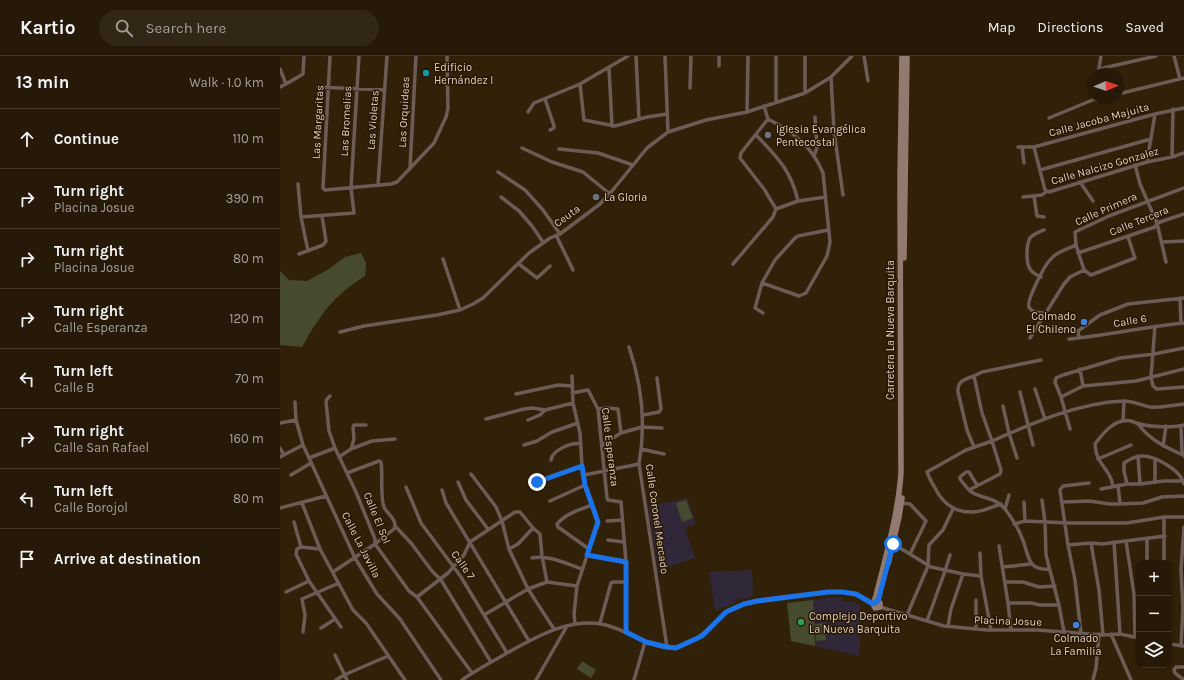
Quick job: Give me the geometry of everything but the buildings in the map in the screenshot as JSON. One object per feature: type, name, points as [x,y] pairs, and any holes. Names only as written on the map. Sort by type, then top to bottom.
[{"type":"street","points":[[280,88],[303,74],[304,56]]},
{"type":"street","name":"Las Margaritas","points":[[330,56],[323,188],[325,190],[351,188]]},
{"type":"street","name":"Las Bromelias","points":[[322,216],[353,214],[354,212],[351,188],[359,56]]},
{"type":"street","name":"Las Violetas","points":[[378,185],[387,56]]},
{"type":"street","name":"Las Orquideas","points":[[410,168],[416,56]]},
{"type":"street","points":[[351,188],[391,184],[397,182],[434,142],[448,112],[447,56]]},
{"type":"street","points":[[528,112],[533,105],[545,98],[580,84],[628,56]]},
{"type":"street","points":[[636,56],[639,119]]},
{"type":"street","points":[[664,56],[668,132]]},
{"type":"street","points":[[690,88],[691,56]]},
{"type":"street","points":[[719,56],[719,66]]},
{"type":"street","points":[[747,112],[748,56]]},
{"type":"street","points":[[776,56],[776,102]]},
{"type":"street","points":[[805,56],[805,93]]},
{"type":"street","name":"Ceuta","points":[[340,332],[364,326],[460,310],[483,298],[529,253],[600,204],[610,194],[647,148],[668,132],[706,120],[747,112],[805,93],[832,77],[852,56]]},
{"type":"street","points":[[864,56],[868,81]]},
{"type":"street","name":"Carretera La Nueva Barquita","points":[[902,56],[900,179],[903,456]]},
{"type":"street","name":"Carretera La Nueva Barquita","points":[[876,603],[893,544],[901,503],[903,456],[906,56]]},
{"type":"street","points":[[1099,68],[1101,56]]},
{"type":"street","points":[[1103,68],[1146,57],[1156,56]]},
{"type":"street","points":[[1124,93],[1182,79],[1174,56]]},
{"type":"street","points":[[609,68],[612,126]]},
{"type":"street","points":[[280,69],[286,84]]},
{"type":"street","points":[[832,77],[834,131],[843,195]]},
{"type":"street","points":[[580,84],[584,120],[615,126],[639,119],[667,114]]},
{"type":"street","points":[[318,87],[384,90]]},
{"type":"street","points":[[545,98],[554,126],[554,128],[550,130]]},
{"type":"street","points":[[1049,118],[1088,101]]},
{"type":"street","points":[[762,283],[799,296],[806,293],[827,256],[830,242],[823,173],[814,156],[802,140],[787,129],[768,119],[764,106]]},
{"type":"street","name":"Calle Jacoba Majuita","points":[[1024,163],[1020,147],[1034,146],[1173,109],[1184,108]]},
{"type":"street","points":[[1172,157],[1173,109]]},
{"type":"street","points":[[1147,162],[1155,114]]},
{"type":"street","points":[[814,156],[817,148],[815,117]]},
{"type":"street","points":[[768,119],[741,153],[740,158],[764,189],[776,209]]},
{"type":"street","points":[[756,135],[781,163],[792,180],[798,201]]},
{"type":"street","name":"Calle Nalcizo Gonzalez","points":[[1151,140],[1040,170],[1045,190],[1047,191],[1080,182],[1134,165],[1172,157],[1184,152]]},
{"type":"street","points":[[1034,146],[1040,170]]},
{"type":"street","points":[[522,148],[552,162],[583,172],[610,194]]},
{"type":"street","points":[[559,149],[598,153],[633,165]]},
{"type":"street","points":[[1134,165],[1140,184],[1157,222],[1166,262]]},
{"type":"street","points":[[498,172],[525,190],[543,210],[558,234],[573,270]]},
{"type":"street","points":[[1080,182],[1093,201]]},
{"type":"street","points":[[298,184],[301,217],[308,251]]},
{"type":"street","name":"Calle Primera","points":[[1076,245],[1075,232],[1080,229],[1184,188]]},
{"type":"street","points":[[1023,197],[1042,195],[1047,191]]},
{"type":"street","points":[[1034,196],[1037,216],[1044,216]]},
{"type":"street","points":[[733,264],[773,217],[776,209],[798,201],[826,197]]},
{"type":"street","points":[[501,198],[519,211],[544,242]]},
{"type":"street","name":"Calle Tercera","points":[[1078,253],[1128,237],[1155,227],[1157,222],[1184,214]]},
{"type":"street","points":[[299,254],[323,245],[326,241],[322,216],[301,217]]},
{"type":"street","points":[[763,313],[755,308],[762,283],[775,260],[798,236],[828,230]]},
{"type":"street","points":[[1040,277],[1029,268],[1028,244],[1030,238],[1044,230]]},
{"type":"street","points":[[1046,313],[1033,311],[1028,305],[1040,277],[1052,257],[1076,245],[1084,270],[1091,275],[1135,258],[1128,237]]},
{"type":"street","points":[[1162,242],[1184,241]]},
{"type":"street","points":[[443,259],[460,310]]},
{"type":"street","points":[[519,264],[537,278],[550,266]]},
{"type":"street","points":[[1030,338],[1064,284],[1070,277],[1084,270]]},
{"type":"street","points":[[1079,338],[1078,331],[1081,327],[1100,315],[1128,304],[1182,298],[1182,323]]},
{"type":"street","name":"Calle 6","points":[[1069,339],[1182,323]]},
{"type":"street","points":[[1155,326],[1151,377],[1153,386],[1156,389],[1184,387]]},
{"type":"street","name":"Calle Coronel Mercado","points":[[629,347],[633,360],[643,415],[639,464],[667,647]]},
{"type":"street","points":[[1070,429],[1061,397],[1055,384],[1056,378],[1080,369],[1120,358],[1154,354],[1184,348]]},
{"type":"street","points":[[974,447],[968,430],[957,386],[961,381],[982,372],[1042,360]]},
{"type":"street","points":[[1080,369],[1083,386]]},
{"type":"street","points":[[1061,397],[1083,386],[1131,382],[1184,369]]},
{"type":"street","points":[[572,376],[573,403],[578,423],[585,485],[598,522],[577,586],[574,614],[575,624]]},
{"type":"street","points":[[969,490],[1001,473],[982,413],[974,376]]},
{"type":"street","points":[[643,415],[659,412],[661,409],[657,378]]},
{"type":"street","points":[[516,394],[558,384],[572,386]]},
{"type":"street","points":[[1036,389],[1045,419]]},
{"type":"street","name":"Calle Esperanza","points":[[572,393],[588,390],[598,409],[607,498],[608,500],[620,501],[627,582],[626,632]]},
{"type":"street","points":[[1020,392],[1033,445]]},
{"type":"street","name":"Calle El Sol","points":[[330,396],[326,402],[329,431],[346,474],[356,492],[376,544],[409,591],[417,597],[472,673]]},
{"type":"street","points":[[1123,421],[1124,401]]},
{"type":"street","points":[[1001,504],[973,512],[953,509],[944,502],[938,494],[928,472],[966,450],[1064,412],[1104,403],[1124,401],[1131,401],[1150,407],[1184,404]]},
{"type":"street","name":"Calle La Javilla","points":[[294,402],[296,420],[303,445],[355,558],[377,594],[400,619],[441,680]]},
{"type":"street","points":[[486,419],[533,408],[545,410],[573,403]]},
{"type":"street","points":[[1003,406],[1009,433],[1017,458]]},
{"type":"street","points":[[598,409],[618,409],[621,432]]},
{"type":"street","points":[[528,420],[540,415],[545,410]]},
{"type":"street","points":[[280,423],[296,420]]},
{"type":"street","points":[[1113,486],[1109,474],[1098,459],[1095,444],[1108,429],[1116,423],[1130,421],[1150,426],[1183,426],[1183,456],[1163,446],[1146,434],[1138,424]]},
{"type":"street","points":[[524,445],[537,441],[552,432],[578,423]]},
{"type":"street","points":[[351,449],[354,439],[353,427],[366,425]]},
{"type":"street","points":[[1163,446],[1166,426]]},
{"type":"street","points":[[602,445],[621,432],[642,427],[662,428]]},
{"type":"street","points":[[339,457],[351,449],[372,441],[395,439]]},
{"type":"street","points":[[551,460],[554,453],[567,446],[575,443],[581,444]]},
{"type":"street","points":[[280,448],[282,456],[303,445]]},
{"type":"street","points":[[1098,459],[1131,445]]},
{"type":"street","points":[[309,458],[335,448]]},
{"type":"street","points":[[641,449],[664,454]]},
{"type":"street","points":[[1138,456],[1140,484]]},
{"type":"street","points":[[1127,484],[1124,463],[1138,456],[1147,456],[1156,459],[1176,470],[1184,482]]},
{"type":"street","points":[[1155,482],[1156,459]]},
{"type":"street","points":[[346,474],[378,461],[381,462],[384,506],[395,522],[396,526],[441,580],[491,662]]},
{"type":"street","points":[[291,475],[311,463]]},
{"type":"street","points":[[584,475],[639,464]]},
{"type":"street","points":[[537,482],[582,466]]},
{"type":"street","points":[[976,485],[969,472],[966,472],[960,477],[969,490],[1001,504],[1022,538],[1031,564],[1043,570],[1049,569]]},
{"type":"street","points":[[472,474],[496,507],[502,521],[509,550],[528,589],[554,629]]},
{"type":"street","points":[[458,482],[468,503],[488,529]]},
{"type":"street","points":[[1101,489],[1127,484],[1184,482]]},
{"type":"street","points":[[1081,633],[1075,580],[1060,490],[1063,486],[1089,483]]},
{"type":"street","points":[[550,501],[585,485]]},
{"type":"street","points":[[1118,485],[1120,504]]},
{"type":"street","name":"Calle 7","points":[[406,486],[421,523],[461,577],[507,653]]},
{"type":"street","name":"Carretera La Nueva Barquita","points":[[876,603],[901,489]]},
{"type":"street","points":[[442,490],[446,503],[529,641]]},
{"type":"street","points":[[280,508],[326,496]]},
{"type":"street","points":[[1005,509],[1009,496]]},
{"type":"street","points":[[1063,502],[1089,501],[1110,504],[1143,503],[1162,497],[1184,496]]},
{"type":"street","points":[[1042,500],[1045,522],[1046,555],[1055,586],[1064,632]]},
{"type":"street","points":[[901,503],[906,502],[910,504],[926,521],[910,554]]},
{"type":"street","points":[[1024,502],[1025,521]]},
{"type":"street","points":[[302,503],[320,549],[353,610],[366,623],[405,680]]},
{"type":"street","points":[[589,549],[558,527],[557,524],[576,511],[592,505]]},
{"type":"street","points":[[907,615],[928,566],[929,545],[943,530],[953,509]]},
{"type":"street","points":[[417,597],[441,580],[453,568],[464,555],[470,542],[512,514],[520,512],[540,534],[547,582]]},
{"type":"street","points":[[1014,524],[1025,521],[1065,523],[1127,523],[1164,517],[1184,518]]},
{"type":"street","points":[[1164,517],[1164,560]]},
{"type":"street","points":[[607,521],[622,520]]},
{"type":"street","points":[[294,522],[301,547]]},
{"type":"street","points":[[333,572],[376,544],[396,526]]},
{"type":"street","points":[[1172,644],[1183,646],[1183,608],[1180,570],[1184,527]]},
{"type":"street","points":[[509,550],[518,544],[533,528]]},
{"type":"street","points":[[1068,545],[1091,543],[1102,544],[1165,536]]},
{"type":"street","points":[[1147,538],[1147,560]]},
{"type":"street","points":[[608,540],[624,542]]},
{"type":"street","points":[[1126,541],[1134,594],[1137,632]]},
{"type":"street","points":[[1114,542],[1120,634]]},
{"type":"street","points":[[1091,543],[1099,590],[1101,635],[1094,680]]},
{"type":"street","points":[[999,546],[1011,630]]},
{"type":"street","points":[[320,549],[301,547],[297,550],[296,554],[316,593],[341,627]]},
{"type":"street","points":[[900,548],[928,566],[945,571],[981,576]]},
{"type":"street","points":[[980,552],[981,576],[991,630]]},
{"type":"street","points":[[587,555],[626,562]]},
{"type":"street","points":[[927,621],[950,555]]},
{"type":"street","points":[[532,558],[542,556],[552,558],[582,569]]},
{"type":"street","points":[[1003,567],[1031,564]]},
{"type":"street","points":[[948,626],[951,609],[963,574]]},
{"type":"street","points":[[286,592],[309,581]]},
{"type":"street","points":[[484,615],[528,589],[547,582],[577,586]]},
{"type":"street","points":[[600,623],[611,583],[627,582]]},
{"type":"street","points":[[1005,582],[1023,582],[1039,587],[1055,586]]},
{"type":"street","points":[[303,632],[305,615],[302,600],[339,583]]},
{"type":"street","name":"Placina Josue","points":[[462,680],[507,653],[554,629],[590,622],[600,623],[626,632],[646,642],[676,648],[702,636],[726,612],[744,604],[828,592],[856,594],[907,615],[948,626],[991,630],[1037,630],[1101,635],[1120,634],[1136,638]]},
{"type":"street","points":[[976,600],[976,629]]},
{"type":"street","points":[[1008,603],[1059,605]]},
{"type":"street","points":[[321,628],[335,619]]},
{"type":"street","points":[[536,680],[567,626]]},
{"type":"street","points":[[1112,634],[1132,679]]},
{"type":"street","points":[[634,680],[646,642]]},
{"type":"street","points":[[335,655],[347,680]]},
{"type":"street","points":[[336,680],[388,656]]},
{"type":"street","points":[[1184,666],[1176,667],[1174,670],[1175,673],[1184,680]]},
{"type":"shaded area","points":[[687,498],[696,524],[685,528],[695,558],[658,571],[648,506]]},
{"type":"shaded area","points":[[752,570],[753,596],[742,600],[742,598],[735,599],[735,603],[715,610],[709,572]]},
{"type":"shaded area","points":[[842,597],[843,602],[852,602],[860,605],[860,648],[858,656],[815,646],[813,600]]},
{"type":"green space","points":[[361,253],[366,263],[365,276],[344,291],[328,307],[302,347],[280,345],[280,271],[289,280],[307,281],[329,269],[345,257]]},
{"type":"green space","points":[[686,500],[693,518],[682,522],[676,503]]},
{"type":"green space","name":"Complejo Deportivo La Nueva Barquita","points":[[813,600],[815,646],[791,641],[787,603]]},
{"type":"green space","points":[[825,623],[826,640],[816,641],[815,624]]},
{"type":"green space","points":[[582,661],[596,670],[591,678],[577,669]]},
{"type":"place","name":"Edificio Hernández I","points":[[426,73]]},
{"type":"place","name":"Iglesia Evangélica Pentecostal","points":[[768,135]]},
{"type":"place","name":"La Gloria","points":[[596,197]]},
{"type":"place","name":"Colmado El Chileno","points":[[1084,322]]},
{"type":"place","name":"Complejo Deportivo La Nueva Barquita","points":[[801,622]]},
{"type":"place","name":"Colmado La Familia","points":[[1076,625]]},
{"type":"route","points":[[537,482],[582,466],[585,485],[598,520],[587,555],[626,562],[626,632],[646,642],[667,647],[676,648],[689,643],[702,636],[720,616],[726,612],[744,604],[757,601],[828,592],[842,592],[856,594],[873,604],[873,602],[878,601],[893,544]]}]
